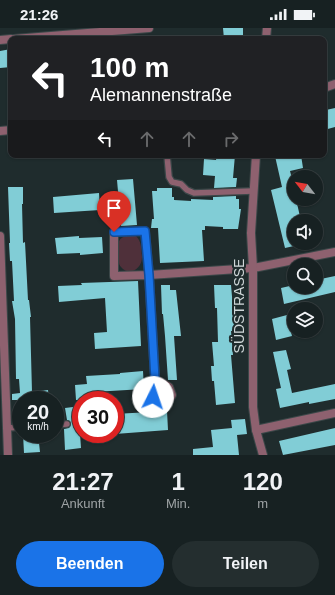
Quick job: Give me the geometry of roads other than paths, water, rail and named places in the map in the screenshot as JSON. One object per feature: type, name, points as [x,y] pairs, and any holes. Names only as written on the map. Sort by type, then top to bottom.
[{"type":"street","points":[[49,36],[149,28]]},
{"type":"street","name":"SÜDSTRASSE","points":[[256,158],[251,233],[253,268],[253,407],[256,430],[263,455]]},
{"type":"street","points":[[155,379],[149,275],[145,231],[114,232],[114,276],[149,275],[253,268],[335,252]]},
{"type":"street","points":[[0,236],[8,455]]},
{"type":"street","points":[[256,430],[335,413]]},
{"type":"lane","points":[[167,158],[169,177],[172,182],[180,184],[190,192],[253,191]]},
{"type":"lane","points":[[7,428],[12,428]]}]
